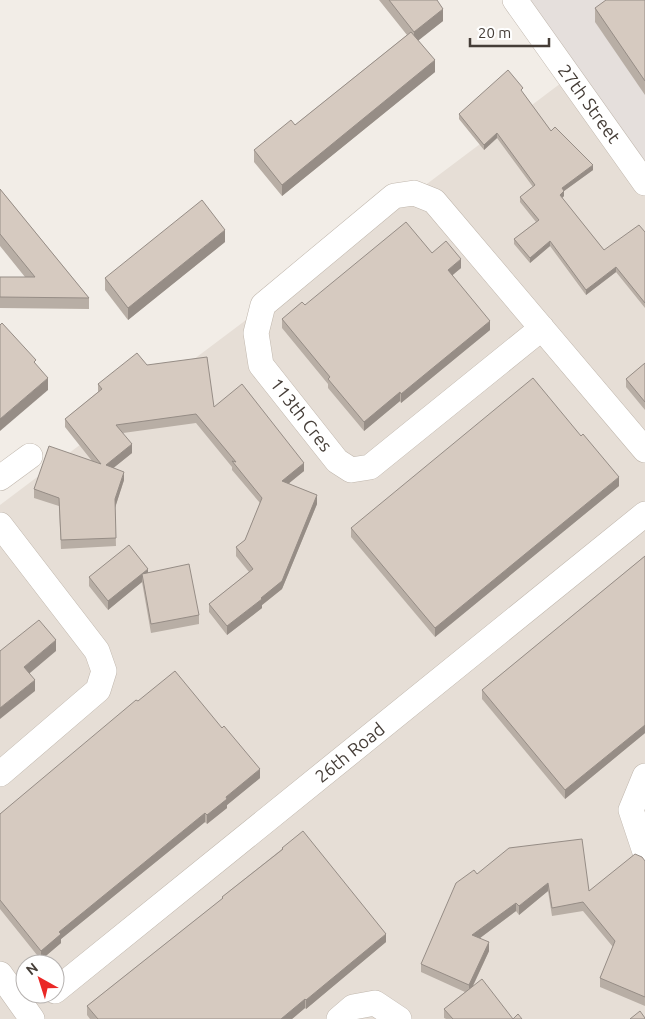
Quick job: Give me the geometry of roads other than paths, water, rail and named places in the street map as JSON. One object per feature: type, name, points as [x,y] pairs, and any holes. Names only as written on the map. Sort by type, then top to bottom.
[{"type":"street","name":"27th Street","points":[[515,0],[645,183]]},
{"type":"street","name":"113th Cres","points":[[414,193],[434,201],[542,328],[370,467],[351,470],[337,462],[261,365],[256,333],[263,305],[394,196],[414,193]]},
{"type":"street","points":[[542,328],[645,450]]},
{"type":"street","points":[[0,478],[30,456]]},
{"type":"street","name":"26th Road","points":[[65,983],[645,514]]},
{"type":"street","points":[[0,524],[97,651],[104,670],[98,690],[0,774]]},
{"type":"street","points":[[645,776],[631,810],[645,852]]},
{"type":"street","points":[[0,974],[30,1016],[42,1004]]},
{"type":"street","points":[[339,1019],[353,1007],[375,1004],[399,1019]]}]
